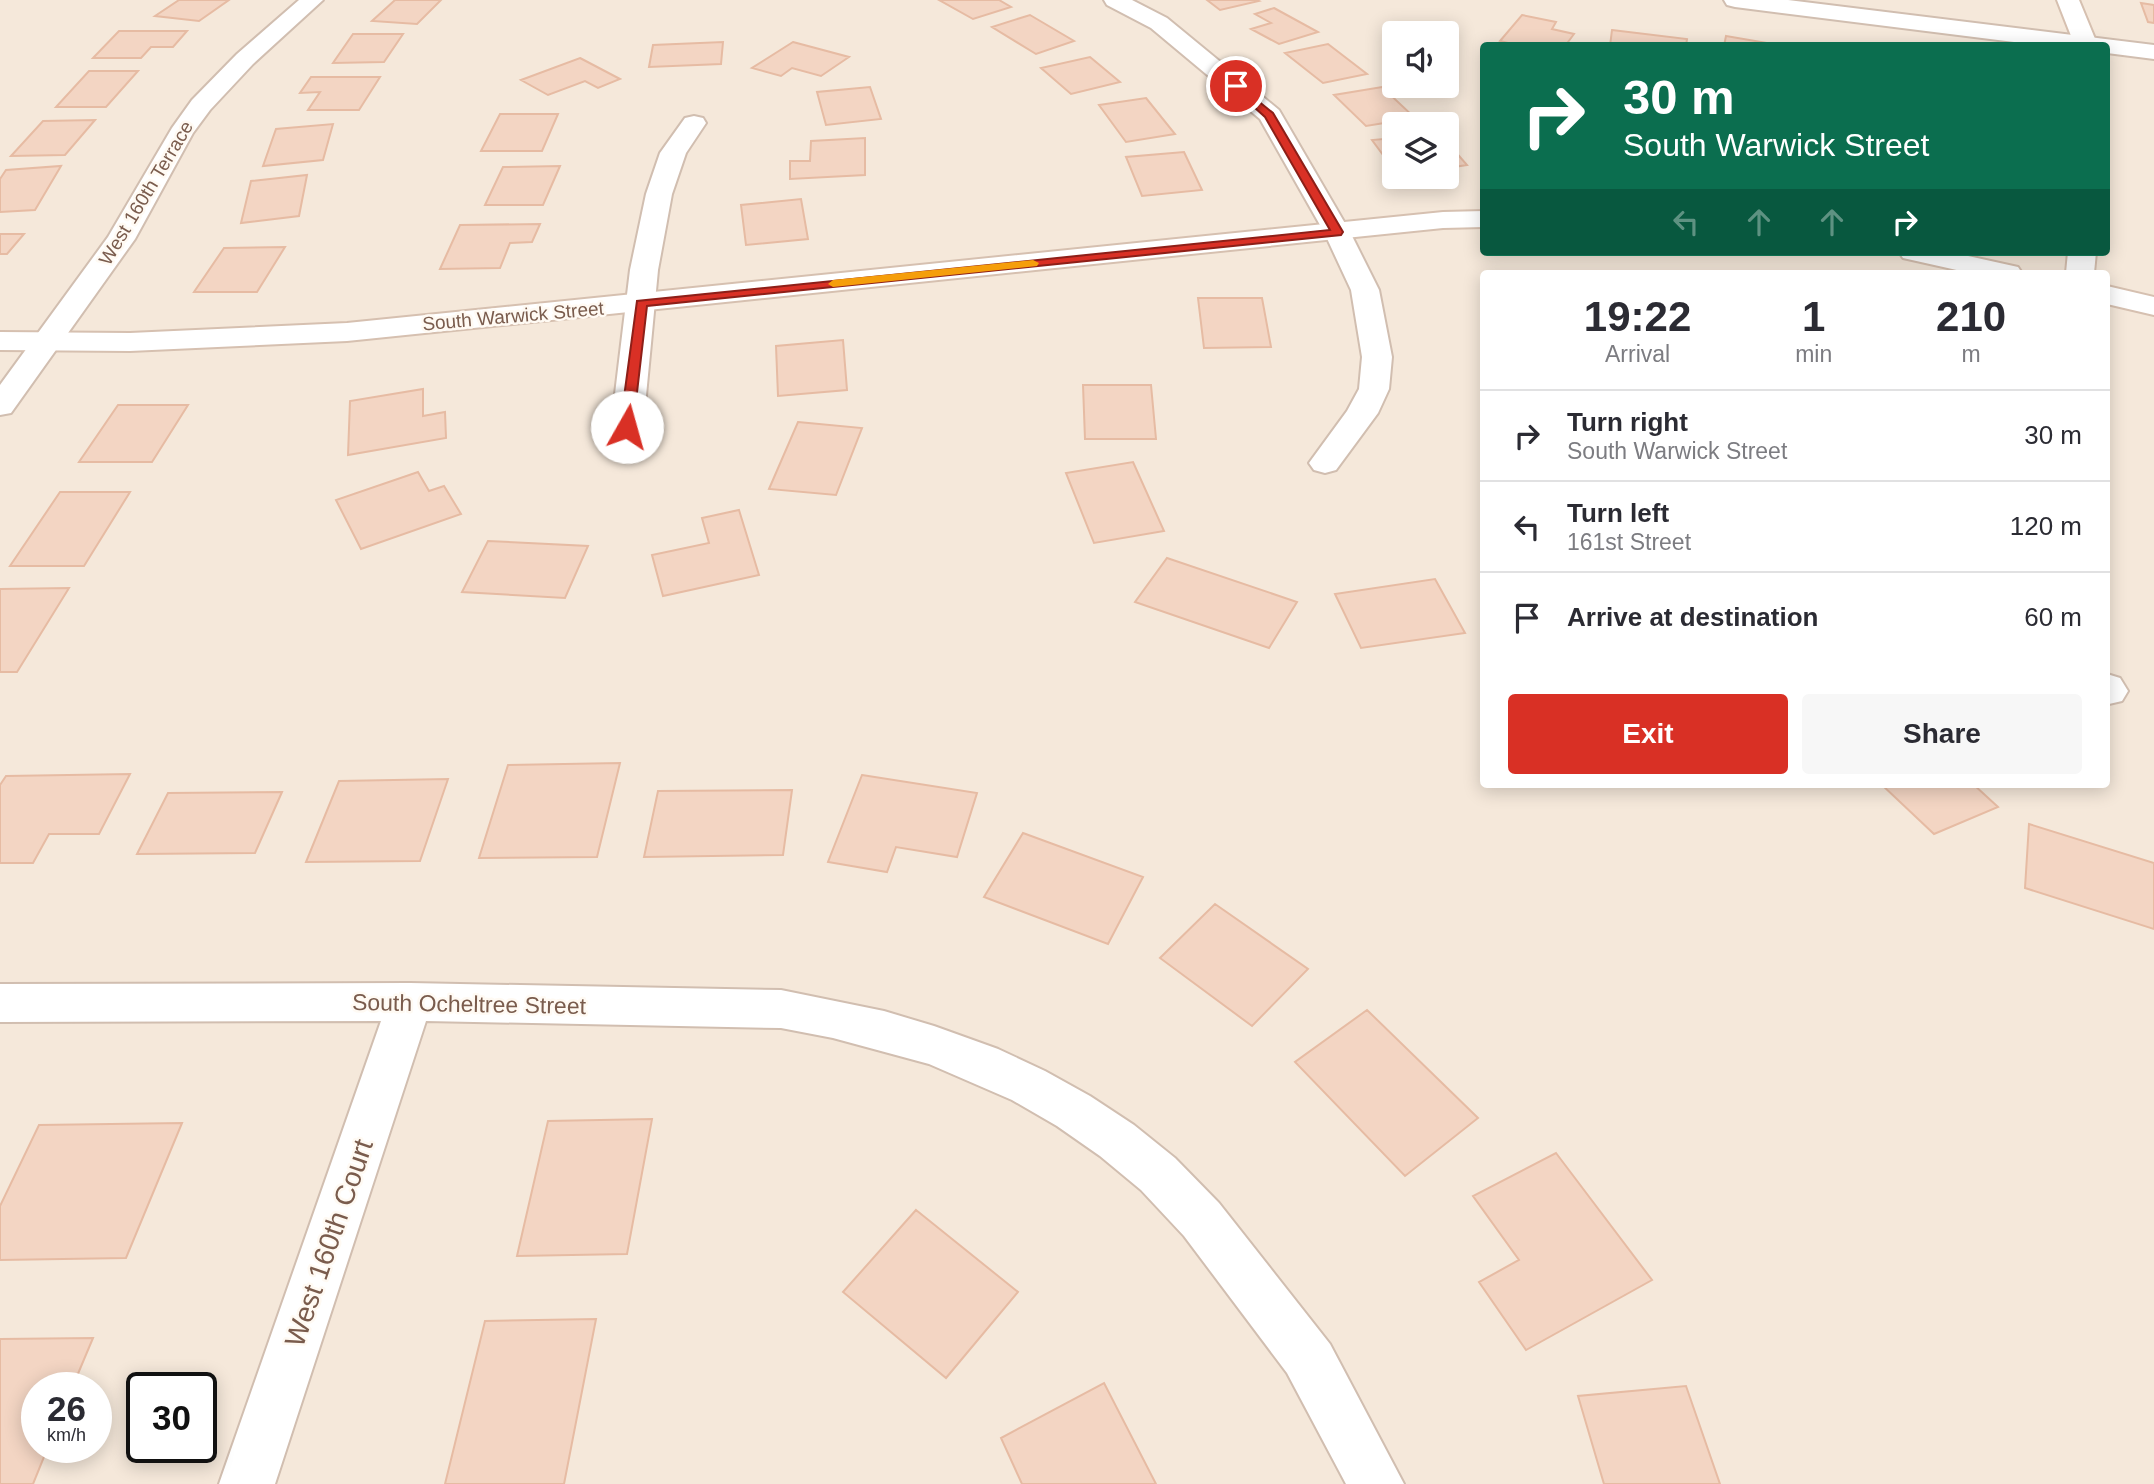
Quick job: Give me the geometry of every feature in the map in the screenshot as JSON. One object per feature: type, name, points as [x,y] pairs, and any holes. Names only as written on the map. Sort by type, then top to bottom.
[{"type":"street","name":"West 160th Terrace","points":[[0,405],[121,239],[181,132],[201,105],[245,59],[312,0]]},
{"type":"street","points":[[1115,0],[1159,23],[1203,57],[1269,115],[1337,232],[1365,290],[1377,357],[1374,389],[1362,413],[1325,463]]},
{"type":"street","points":[[1735,0],[2073,42]]},
{"type":"street","points":[[2068,0],[2095,42]]},
{"type":"street","points":[[2110,47],[2154,52]]},
{"type":"street","points":[[627,427],[644,270],[659,194],[673,153],[694,122]]},
{"type":"street","name":"South Warwick Street","points":[[0,341],[47,343],[212,339],[346,332],[1443,220],[1480,219]]},
{"type":"street","points":[[1931,256],[1994,270]]},
{"type":"street","points":[[2110,296],[2154,306]]},
{"type":"street","name":"South Ocheltree Street","points":[[0,1003],[410,1002],[780,1009],[840,1018],[933,1045],[1004,1072],[1082,1117],[1158,1175],[1234,1257],[1316,1370],[1376,1484]]},
{"type":"street","name":"West 160th Court","points":[[247,1484],[410,1002]]},
{"type":"shaded area","points":[[0,0],[2154,0],[2154,1484],[0,1484]]},
{"type":"building","points":[[179,0],[229,0],[199,21],[155,16]]},
{"type":"building","points":[[395,0],[441,0],[417,24],[372,21]]},
{"type":"building","points":[[939,0],[999,0],[1011,7],[973,19]]},
{"type":"building","points":[[1207,0],[1257,0],[1259,1],[1220,10]]},
{"type":"building","points":[[2141,3],[2154,5],[2154,23],[2148,22]]},
{"type":"building","points":[[1274,8],[1318,32],[1279,44],[1251,29],[1271,23],[1255,14]]},
{"type":"building","points":[[1030,15],[1074,41],[1036,54],[992,27]]},
{"type":"building","points":[[1522,15],[1556,22],[1552,29],[1574,34],[1568,42],[1500,41]]},
{"type":"building","points":[[1612,30],[1687,39],[1687,42],[1610,42]]},
{"type":"building","points":[[119,31],[187,31],[173,47],[151,47],[141,58],[93,58]]},
{"type":"building","points":[[353,34],[403,34],[384,62],[333,63]]},
{"type":"building","points":[[1726,36],[1761,42],[1725,42]]},
{"type":"building","points":[[723,42],[721,64],[649,67],[653,45]]},
{"type":"building","points":[[793,42],[849,57],[821,76],[792,68],[781,76],[752,68]]},
{"type":"building","points":[[1328,44],[1367,74],[1323,83],[1285,53]]},
{"type":"building","points":[[1090,57],[1120,82],[1071,94],[1041,68]]},
{"type":"building","points":[[580,58],[620,79],[598,88],[585,81],[548,95],[521,80]]},
{"type":"building","points":[[89,71],[138,71],[106,107],[56,107]]},
{"type":"building","points":[[311,77],[380,77],[359,110],[308,110],[320,92],[300,93]]},
{"type":"building","points":[[870,87],[881,119],[826,125],[817,92]]},
{"type":"building","points":[[1382,87],[1382,98],[1394,98],[1409,112],[1382,112],[1382,123],[1366,126],[1334,95]]},
{"type":"building","points":[[1146,98],[1175,134],[1126,142],[1099,105]]},
{"type":"building","points":[[500,114],[558,114],[542,151],[481,151]]},
{"type":"building","points":[[95,120],[65,155],[11,156],[43,121]]},
{"type":"building","points":[[333,124],[323,160],[263,166],[276,129]]},
{"type":"building","points":[[865,138],[865,175],[790,179],[790,161],[810,161],[811,141]]},
{"type":"building","points":[[1382,139],[1382,154],[1372,140]]},
{"type":"building","points":[[1184,152],[1202,190],[1142,196],[1126,157]]},
{"type":"building","points":[[1459,156],[1467,165],[1459,166]]},
{"type":"building","points":[[61,166],[35,210],[0,212],[0,179],[6,170]]},
{"type":"building","points":[[560,166],[543,205],[485,205],[503,167]]},
{"type":"building","points":[[307,175],[299,216],[241,223],[251,181]]},
{"type":"building","points":[[801,199],[808,239],[746,245],[741,205]]},
{"type":"building","points":[[540,224],[532,242],[510,243],[500,268],[440,269],[460,225]]},
{"type":"building","points":[[0,234],[24,234],[7,254],[0,254]]},
{"type":"building","points":[[285,247],[257,292],[194,292],[224,248]]},
{"type":"building","points":[[1198,298],[1262,298],[1271,347],[1204,348]]},
{"type":"building","points":[[843,340],[847,390],[778,396],[776,346]]},
{"type":"building","points":[[1083,385],[1151,385],[1156,439],[1085,439]]},
{"type":"building","points":[[423,389],[423,416],[445,412],[446,438],[348,455],[350,401]]},
{"type":"building","points":[[118,405],[188,405],[152,462],[79,462]]},
{"type":"building","points":[[798,422],[862,428],[836,495],[769,489]]},
{"type":"building","points":[[1133,462],[1164,531],[1094,543],[1066,473]]},
{"type":"building","points":[[418,472],[429,491],[444,486],[461,514],[361,549],[336,500]]},
{"type":"building","points":[[60,492],[130,492],[84,566],[10,566]]},
{"type":"building","points":[[739,510],[759,575],[663,596],[652,555],[709,543],[702,518]]},
{"type":"building","points":[[488,541],[588,546],[565,598],[462,592]]},
{"type":"building","points":[[1167,558],[1297,602],[1269,648],[1135,602]]},
{"type":"building","points":[[1435,579],[1465,633],[1361,648],[1335,594]]},
{"type":"building","points":[[69,588],[17,672],[0,672],[0,589]]},
{"type":"building","points":[[620,763],[597,857],[479,858],[508,765]]},
{"type":"building","points":[[130,774],[99,834],[49,834],[33,863],[0,863],[0,785],[6,776]]},
{"type":"building","points":[[862,775],[977,793],[957,857],[896,847],[887,872],[828,862]]},
{"type":"building","points":[[448,779],[420,861],[306,862],[339,781]]},
{"type":"building","points":[[1885,788],[1977,788],[1998,807],[1934,834]]},
{"type":"building","points":[[792,790],[783,855],[644,857],[658,791]]},
{"type":"building","points":[[282,792],[255,853],[137,854],[168,793]]},
{"type":"building","points":[[2029,824],[2154,863],[2154,929],[2025,888]]},
{"type":"building","points":[[1023,833],[1143,877],[1108,944],[984,897]]},
{"type":"building","points":[[1215,904],[1308,969],[1252,1026],[1160,958]]},
{"type":"building","points":[[1367,1010],[1478,1118],[1405,1176],[1295,1062]]},
{"type":"building","points":[[652,1119],[627,1254],[517,1256],[548,1121]]},
{"type":"building","points":[[182,1123],[126,1258],[0,1260],[0,1206],[39,1125]]},
{"type":"building","points":[[1556,1153],[1652,1280],[1526,1350],[1479,1282],[1519,1260],[1473,1196]]},
{"type":"building","points":[[916,1210],[1018,1292],[946,1378],[843,1292]]},
{"type":"building","points":[[596,1319],[564,1484],[445,1484],[485,1321]]},
{"type":"building","points":[[93,1338],[79,1372],[21,1372],[21,1463],[42,1463],[33,1484],[0,1484],[0,1339]]},
{"type":"building","points":[[1104,1383],[1156,1484],[1022,1484],[1001,1438]]},
{"type":"building","points":[[1686,1386],[1720,1484],[1604,1484],[1578,1396]]},
{"type":"slow traffic","points":[[833,284],[1033,263]]},
{"type":"route","points":[[627,427],[641,303],[1337,232],[1269,115],[1236,86]]}]
